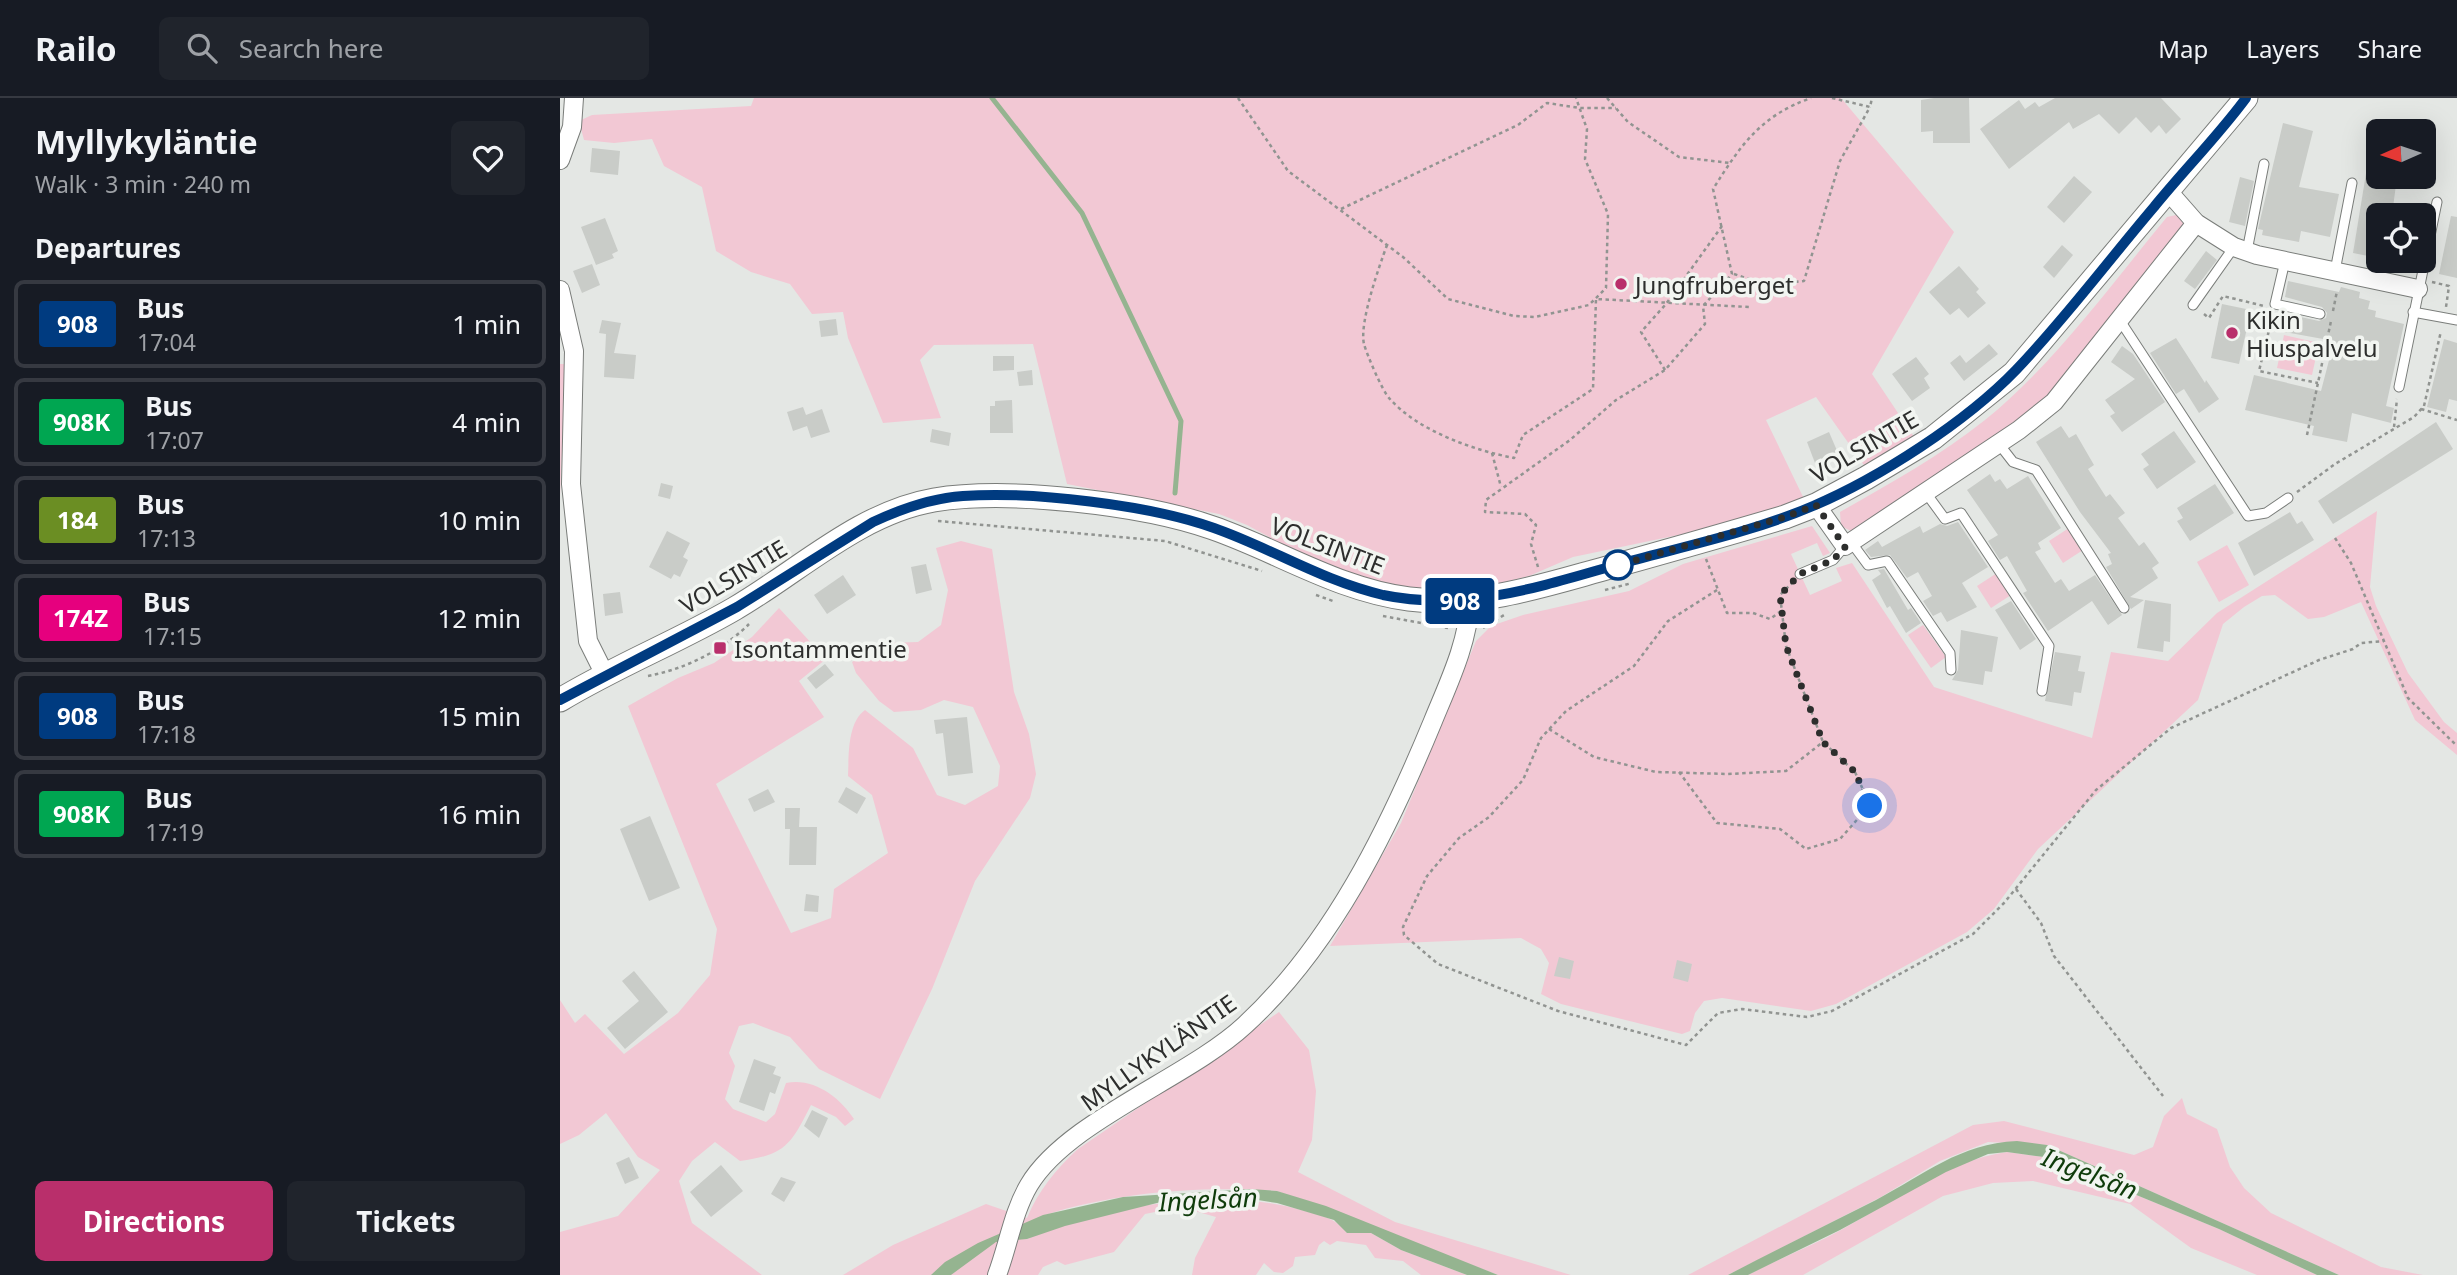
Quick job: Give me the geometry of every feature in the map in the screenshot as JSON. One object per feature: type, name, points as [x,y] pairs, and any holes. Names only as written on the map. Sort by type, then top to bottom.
[{"type":"street","points":[[560,160],[572,127],[574,98]]},
{"type":"street","name":"VOLSINTIE","points":[[560,700],[737,607],[873,522],[930,501],[964,496],[1052,499],[1172,516],[1214,528],[1344,584],[1410,599],[1470,601],[1532,589],[1763,524],[1816,505],[1933,438],[2014,373],[2246,98]]},
{"type":"street","points":[[2167,190],[2196,223],[2240,249],[2338,272],[2419,284]]},
{"type":"street","points":[[1816,505],[1848,545],[1999,443],[2054,402],[2196,223]]},
{"type":"street","points":[[560,290],[574,351],[571,484],[588,641],[606,675]]},
{"type":"street","name":"MYLLYKYLÄNTIE","points":[[997,1275],[1029,1186],[1048,1161],[1093,1127],[1242,1028],[1300,964],[1356,879],[1385,826],[1420,751],[1469,629],[1470,601]]},
{"type":"lane","points":[[2193,305],[2240,249],[2264,164]]},
{"type":"lane","points":[[2338,272],[2352,183]]},
{"type":"lane","points":[[2399,387],[2437,202]]},
{"type":"lane","points":[[2285,261],[2275,304],[2320,314]]},
{"type":"lane","points":[[2413,312],[2457,320]]},
{"type":"lane","points":[[2119,319],[2248,516],[2266,513],[2288,498]]},
{"type":"lane","points":[[1999,443],[2013,462],[2035,470],[2124,608]]},
{"type":"lane","points":[[1926,493],[1945,519],[1961,513],[2049,646],[2042,691]]},
{"type":"lane","points":[[1800,574],[1833,560],[1848,545],[1868,565],[1887,561],[1950,653],[1951,670]]},
{"type":"path","points":[[1238,98],[1288,171],[1387,245],[1448,299],[1476,308],[1535,317],[1589,304],[1606,288],[1608,214],[1585,159],[1587,129],[1576,98]]},
{"type":"path","points":[[1607,98],[1628,122],[1679,157],[1730,163]]},
{"type":"path","points":[[1732,274],[1713,189],[1743,142],[1786,107],[1811,98]]},
{"type":"path","points":[[1832,98],[1870,107]]},
{"type":"path","points":[[1732,274],[1767,285],[1804,281],[1840,161],[1870,107],[1872,98]]},
{"type":"path","points":[[1341,209],[1518,125],[1547,103],[1580,108],[1616,108]]},
{"type":"path","points":[[1665,370],[1641,332],[1666,304],[1722,226]]},
{"type":"path","points":[[1387,245],[1371,293],[1363,343],[1388,397],[1421,422],[1480,451],[1514,458],[1523,435],[1592,389],[1596,299]]},
{"type":"path","points":[[2307,435],[2338,272]]},
{"type":"path","points":[[1540,572],[1531,544],[1536,525],[1525,514],[1485,512],[1486,500],[1570,440],[1616,400],[1665,370],[1705,324],[1703,306],[1732,274]]},
{"type":"path","points":[[2288,498],[2424,406],[2449,286],[2419,284]]},
{"type":"path","points":[[2193,305],[2209,318],[2223,296],[2274,309],[2259,371],[2318,383]]},
{"type":"path","points":[[1596,299],[1749,307]]},
{"type":"path","points":[[2394,427],[2399,387]]},
{"type":"path","points":[[2421,409],[2457,420]]},
{"type":"path","points":[[1492,453],[1502,489]]},
{"type":"path","points":[[932,521],[1165,541],[1215,554],[1268,573]]},
{"type":"path","points":[[2334,538],[2351,563],[2408,698],[2457,747]]},
{"type":"path","points":[[1703,553],[1727,613],[1753,613],[1770,619],[1782,611]]},
{"type":"path","points":[[1679,772],[1717,823],[1780,829],[1807,849],[1840,839],[1870,806],[1855,772],[1823,742],[1786,646],[1780,595],[1800,574]]},
{"type":"path","points":[[1598,592],[1642,579]]},
{"type":"path","points":[[1717,590],[1668,621],[1634,666],[1566,711],[1541,738],[1522,780],[1489,817],[1459,838],[1427,876],[1403,927],[1404,935],[1438,964],[1558,1011],[1686,1045],[1718,1013],[1741,1009],[1807,1017],[1832,1011],[1973,934],[2016,889],[2096,789],[2171,728],[2319,660],[2353,649],[2361,643],[2384,642]]},
{"type":"path","points":[[1314,594],[1337,602]]},
{"type":"path","points":[[1382,615],[1469,629],[1486,627],[1509,612]]},
{"type":"path","points":[[1549,729],[1594,757],[1657,772],[1786,771],[1823,742]]},
{"type":"path","points":[[2016,889],[2040,923],[2054,956],[2164,1096]]},
{"type":"shaded area","points":[[754,98],[1841,98],[1954,232],[1872,374],[1914,437],[1866,468],[1816,397],[1766,420],[1805,501],[1707,529],[1573,557],[1529,576],[1472,590],[1419,592],[1376,584],[1321,565],[1247,525],[1219,514],[1067,484],[1033,344],[934,345],[920,360],[941,418],[883,423],[848,338],[843,312],[812,314],[790,284],[751,272],[716,251],[702,187],[664,166],[652,139],[614,143],[584,140],[579,121],[592,115],[751,106]]},
{"type":"shaded area","points":[[2176,215],[2182,218],[2184,229],[2035,413],[1857,530],[1851,531],[1841,526],[1840,512],[1950,446],[2011,398],[2081,323],[2167,217]]},
{"type":"shaded area","points":[[2284,335],[2319,343],[2312,375],[2277,368]]},
{"type":"shaded area","points":[[560,364],[566,364],[560,497]]},
{"type":"shaded area","points":[[2377,511],[2370,587],[2376,606],[2408,673],[2444,722],[2457,733],[2457,755],[2415,720],[2361,602],[2324,617],[2308,619],[2275,595],[2262,596],[2223,624],[2198,700],[2038,849],[1994,909],[1967,932],[1836,1004],[1811,1011],[1722,998],[1704,1001],[1695,1013],[1690,1031],[1682,1034],[1561,1004],[1541,994],[1549,963],[1541,949],[1521,938],[1330,946],[1401,823],[1476,641],[1491,626],[1523,615],[1629,591],[1683,564],[1812,526],[1830,553],[1823,556],[1817,543],[1791,554],[1810,595],[1842,581],[1836,568],[1852,563],[1934,687],[2092,738],[2111,652],[2168,661],[2217,613]]},
{"type":"shaded area","points":[[2069,528],[2083,550],[2063,563],[2049,541]]},
{"type":"shaded area","points":[[961,541],[992,549],[1014,692],[1029,734],[1036,774],[1030,798],[975,881],[932,989],[880,1099],[819,1069],[790,1037],[753,1023],[739,1026],[729,1053],[735,1066],[725,1099],[733,1109],[766,1122],[775,1114],[786,1083],[796,1082],[825,1090],[841,1103],[854,1119],[845,1126],[836,1117],[811,1105],[792,1138],[777,1151],[740,1161],[715,1142],[692,1161],[679,1181],[692,1223],[762,1275],[560,1275],[560,1232],[618,1216],[660,1170],[638,1157],[606,1113],[579,1135],[560,1144],[560,1000],[575,1023],[585,1014],[624,1054],[678,1013],[710,975],[717,929],[628,706],[678,678],[714,663],[752,637],[779,608],[826,659],[799,681],[824,717],[716,784],[791,933],[831,918],[834,889],[888,853],[872,795],[848,776],[852,731],[865,710],[913,748],[937,795],[965,805],[998,786],[1000,766],[973,707],[944,700],[921,710],[894,712],[879,701],[856,673],[852,662],[885,643],[918,642],[941,625],[948,590],[936,548]]},
{"type":"shaded area","points":[[2227,545],[2249,585],[2219,602],[2197,562]]},
{"type":"shaded area","points":[[1997,573],[2011,595],[1991,608],[1977,586]]},
{"type":"shaded area","points":[[1923,625],[1946,657],[1931,668],[1908,635]]},
{"type":"shaded area","points":[[1279,1012],[1309,1050],[1316,1091],[1312,1140],[1298,1172],[1395,1222],[1571,1275],[1498,1275],[1277,1191],[1219,1189],[1160,1192],[1101,1201],[1045,1215],[1021,1226],[1027,1239],[1059,1227],[1128,1209],[1165,1203],[1238,1200],[1273,1204],[1328,1218],[1347,1233],[1371,1233],[1401,1250],[1467,1275],[1421,1275],[1403,1261],[1375,1258],[1366,1245],[1337,1241],[1330,1245],[1324,1241],[1315,1255],[1295,1257],[1293,1266],[1283,1273],[1274,1272],[1264,1263],[1256,1275],[1192,1275],[1195,1258],[1216,1217],[1180,1207],[1145,1214],[1114,1252],[1065,1265],[1057,1261],[1043,1267],[1038,1275],[843,1275],[893,1245],[986,1204],[1027,1218],[1048,1181],[1078,1149]]},
{"type":"shaded area","points":[[2182,1098],[2187,1114],[2217,1129],[2230,1167],[2244,1188],[2271,1213],[2381,1267],[2423,1275],[2339,1275],[2047,1145],[1988,1142],[1940,1161],[1881,1197],[1728,1275],[1688,1275],[1973,1125],[2004,1121],[2134,1155],[2153,1147],[2164,1116]]},
{"type":"shaded area","points":[[2007,1152],[2044,1157],[2219,1229],[2317,1275],[2257,1275],[2191,1248],[2130,1204],[2033,1181],[1993,1183],[1943,1196],[1803,1275],[1748,1275],[1829,1236],[1942,1173],[1985,1156]]},
{"type":"water","name":"Ingelsån","points":[[2017,1141],[2047,1145],[2339,1275],[2317,1275],[2219,1229],[2044,1157],[2007,1152],[1988,1154],[1946,1172],[1840,1230],[1748,1275],[1728,1275],[1960,1154],[1996,1143]]},
{"type":"water","name":"Ingelsån","points":[[1251,1189],[1277,1191],[1326,1206],[1498,1275],[1467,1275],[1401,1250],[1371,1233],[1347,1233],[1334,1220],[1258,1200],[1161,1202],[1065,1226],[1027,1239],[996,1242],[951,1275],[931,1275],[945,1262],[978,1243],[1043,1215],[1123,1197]]},
{"type":"building","points":[[1969,98],[1970,143],[1933,143],[1933,131],[1921,132],[1921,100]]},
{"type":"building","points":[[2055,98],[2161,98],[2181,119],[2166,134],[2159,125],[2151,133],[2136,117],[2119,134],[2099,114],[2073,129],[2069,122],[2009,169],[1980,129],[2019,100],[2025,109],[2035,102],[2039,107]]},
{"type":"building","points":[[2283,123],[2313,131],[2299,187],[2339,194],[2330,237],[2301,231],[2299,242],[2262,235],[2263,230],[2258,229]]},
{"type":"building","points":[[592,148],[620,151],[618,175],[590,172]]},
{"type":"building","points":[[2366,174],[2366,189],[2395,189],[2394,203],[2366,203],[2366,256],[2353,253]]},
{"type":"building","points":[[2074,176],[2092,192],[2064,223],[2047,207]]},
{"type":"building","points":[[2240,177],[2254,181],[2245,226],[2229,222]]},
{"type":"building","points":[[2451,216],[2457,217],[2457,278],[2439,274]]},
{"type":"building","points":[[605,218],[618,251],[612,254],[614,258],[596,265],[581,227]]},
{"type":"building","points":[[2062,245],[2073,255],[2054,278],[2043,267]]},
{"type":"building","points":[[2206,251],[2217,260],[2195,289],[2184,281]]},
{"type":"building","points":[[592,264],[600,285],[582,293],[573,271]]},
{"type":"building","points":[[1959,266],[1979,289],[1976,292],[1986,303],[1968,318],[1959,308],[1950,315],[1929,292]]},
{"type":"building","points":[[2288,281],[2339,292],[2341,287],[2360,292],[2359,298],[2370,301],[2368,309],[2376,311],[2375,317],[2404,324],[2386,406],[2394,408],[2391,423],[2352,413],[2347,442],[2312,435],[2314,426],[2245,410],[2254,375],[2321,391],[2334,341],[2284,332],[2287,314],[2319,321],[2326,318],[2327,313],[2322,307],[2285,297]]},
{"type":"building","points":[[2222,304],[2251,310],[2239,364],[2211,358]]},
{"type":"building","points":[[836,319],[838,335],[821,337],[819,321]]},
{"type":"building","points":[[602,320],[621,323],[614,353],[636,355],[634,379],[604,377],[606,334],[599,333]]},
{"type":"building","points":[[2176,338],[2205,383],[2206,380],[2219,399],[2199,413],[2184,389],[2176,394],[2150,353]]},
{"type":"building","points":[[2444,339],[2457,343],[2457,401],[2449,399],[2446,412],[2427,407]]},
{"type":"building","points":[[1989,344],[1998,354],[1964,381],[1950,363],[1960,355],[1966,363]]},
{"type":"building","points":[[2122,346],[2133,354],[2165,402],[2122,432],[2110,416],[2115,413],[2105,400],[2135,379],[2111,362]]},
{"type":"building","points":[[993,356],[1014,356],[1014,370],[993,371]]},
{"type":"building","points":[[1916,357],[1929,374],[1924,378],[1930,388],[1912,401],[1892,374]]},
{"type":"building","points":[[1032,370],[1033,385],[1019,386],[1017,372]]},
{"type":"building","points":[[1012,400],[1013,433],[990,433],[990,406],[995,406],[995,401]]},
{"type":"building","points":[[803,407],[806,415],[822,409],[830,432],[811,438],[807,426],[793,431],[787,412]]},
{"type":"building","points":[[2436,422],[2453,449],[2333,524],[2318,501]]},
{"type":"building","points":[[2061,426],[2069,438],[2076,434],[2094,465],[2088,469],[2106,497],[2110,494],[2125,513],[2118,518],[2139,546],[2144,542],[2159,563],[2152,568],[2158,578],[2130,597],[2144,600],[2131,609],[2106,567],[2112,564],[2108,554],[2111,553],[2080,512],[2036,442]]},
{"type":"building","points":[[932,429],[951,433],[949,446],[930,442]]},
{"type":"building","points":[[2174,431],[2196,462],[2157,489],[2143,469],[2149,465],[2141,454]]},
{"type":"building","points":[[1829,432],[1838,453],[1815,463],[1807,442]]},
{"type":"building","points":[[1990,474],[1995,482],[2000,479],[2007,489],[2028,476],[2061,528],[2038,543],[2041,549],[2035,552],[2055,583],[2061,579],[2069,591],[2095,575],[2122,615],[2108,625],[2092,601],[2048,631],[2023,593],[2027,591],[2007,556],[2000,560],[1988,541],[1998,535],[1967,490]]},
{"type":"building","points":[[661,483],[673,486],[670,499],[658,496]]},
{"type":"building","points":[[2215,484],[2234,513],[2190,541],[2177,521],[2183,518],[2177,508]]},
{"type":"building","points":[[2290,512],[2297,524],[2302,521],[2314,540],[2254,576],[2238,543]]},
{"type":"building","points":[[1958,522],[1988,567],[1962,583],[1977,607],[1947,622],[1941,612],[1933,616],[1923,601],[1932,596],[1918,572],[1907,578],[1890,555],[1871,557],[1865,550],[1878,541],[1882,547],[1920,526],[1923,533],[1940,524],[1947,526]]},
{"type":"building","points":[[667,531],[690,543],[683,557],[688,560],[680,577],[674,574],[671,579],[649,567]]},
{"type":"building","points":[[926,564],[932,590],[916,594],[911,567]]},
{"type":"building","points":[[1884,569],[1908,610],[1911,608],[1921,623],[1906,633],[1890,606],[1887,608],[1872,580],[1881,574],[1878,570]]},
{"type":"building","points":[[843,575],[856,595],[827,614],[814,595]]},
{"type":"building","points":[[620,592],[623,613],[605,616],[603,594]]},
{"type":"building","points":[[2145,600],[2171,604],[2170,642],[2164,641],[2163,652],[2137,648]]},
{"type":"building","points":[[2011,601],[2036,639],[2020,650],[1995,610]]},
{"type":"building","points":[[1961,630],[1998,637],[1992,672],[1985,671],[1983,685],[1952,680],[1958,670]]},
{"type":"building","points":[[2055,652],[2081,656],[2078,671],[2085,672],[2081,693],[2074,692],[2072,706],[2045,701]]},
{"type":"building","points":[[825,664],[834,675],[816,689],[807,678]]},
{"type":"building","points":[[967,717],[973,773],[948,776],[943,733],[936,734],[934,720]]},
{"type":"building","points":[[846,787],[866,798],[857,814],[838,802]]},
{"type":"building","points":[[768,789],[775,802],[754,812],[748,799]]},
{"type":"building","points":[[785,808],[800,808],[799,827],[817,827],[816,865],[789,865],[790,829],[785,829]]},
{"type":"building","points":[[650,816],[680,888],[649,901],[620,829]]},
{"type":"building","points":[[806,894],[819,896],[818,912],[804,911]]},
{"type":"building","points":[[1559,957],[1574,961],[1570,979],[1554,976]]},
{"type":"building","points":[[1677,960],[1692,964],[1688,982],[1673,978]]},
{"type":"building","points":[[634,971],[668,1012],[625,1049],[607,1028],[639,1001],[622,981]]},
{"type":"building","points":[[754,1059],[776,1067],[773,1074],[781,1077],[775,1094],[770,1092],[764,1111],[739,1102]]},
{"type":"building","points":[[812,1110],[828,1118],[819,1138],[804,1126]]},
{"type":"building","points":[[629,1157],[639,1178],[625,1184],[616,1163]]},
{"type":"building","points":[[721,1165],[743,1191],[711,1217],[690,1192]]},
{"type":"building","points":[[781,1177],[796,1182],[784,1202],[771,1194]]},
{"type":"waterway","points":[[992,98],[1082,213],[1181,421],[1175,493]]},
{"type":"bus line","name":"908","points":[[560,700],[706,625],[848,535],[896,511],[947,498],[999,496],[1052,499],[1172,516],[1214,528],[1344,584],[1383,595],[1438,601],[1470,601],[1520,592],[1785,517],[1850,487],[1933,438],[1973,409],[2014,373],[2246,98]]},
{"type":"place","name":"Jungfruberget","points":[[1621,284]]},
{"type":"place","name":"Kikin Hiuspalvelu","points":[[2232,333]]},
{"type":"place","name":"Isontammentie","points":[[720,648]]},
{"type":"route","points":[[1618,565],[1615,566],[1785,517],[1816,505],[1845,547],[1833,560],[1800,574],[1780,595],[1786,646],[1823,742],[1855,772],[1870,806]]}]
